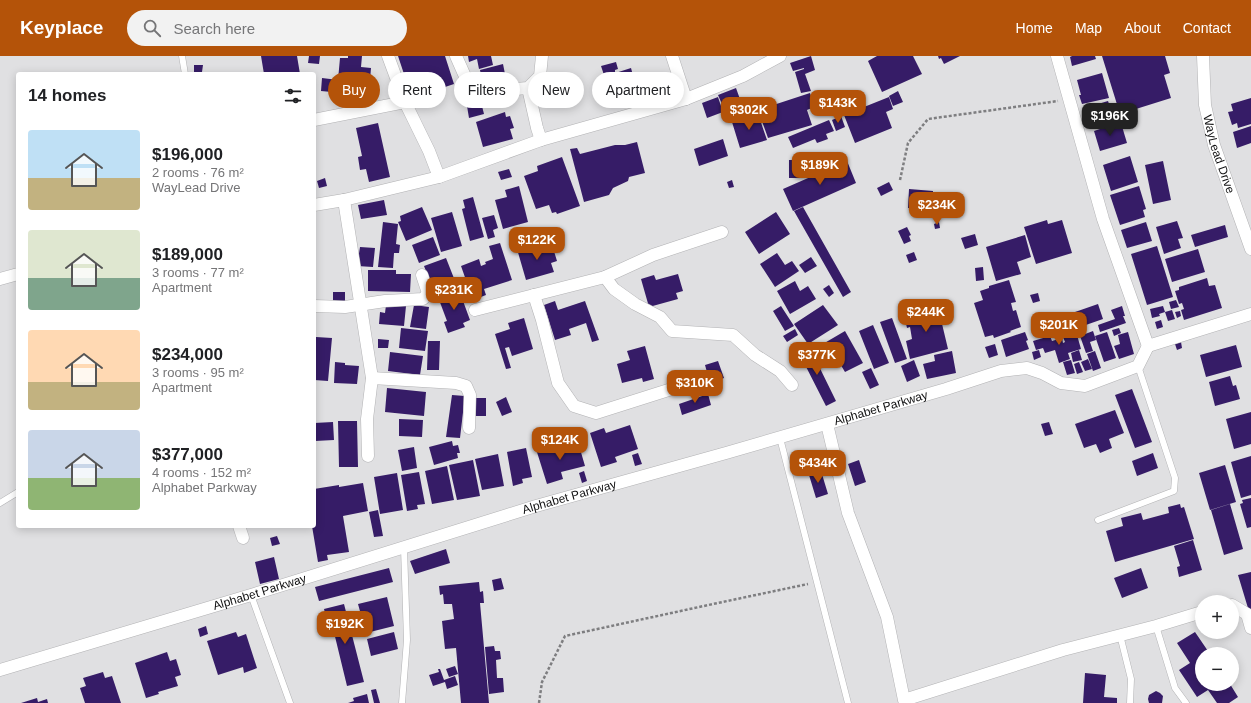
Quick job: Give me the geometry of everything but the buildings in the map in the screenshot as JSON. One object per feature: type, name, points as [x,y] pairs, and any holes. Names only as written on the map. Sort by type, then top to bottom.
[{"type":"street","points":[[388,56],[394,72]]},
{"type":"street","points":[[456,56],[468,82],[477,88],[528,88]]},
{"type":"street","points":[[540,72],[542,56]]},
{"type":"street","points":[[672,56],[686,99]]},
{"type":"street","points":[[316,205],[344,200],[439,177],[541,140],[686,99],[743,76],[780,56]]},
{"type":"street","points":[[1057,56],[1103,219],[1148,346],[1138,366]]},
{"type":"street","name":"WayLead Drive","points":[[1203,56],[1205,105],[1214,145],[1251,250]]},
{"type":"street","points":[[316,120],[388,105]]},
{"type":"street","points":[[408,108],[429,151],[439,177]]},
{"type":"street","points":[[532,108],[541,140]]},
{"type":"street","points":[[344,200],[372,378],[367,419],[368,456]]},
{"type":"street","points":[[475,310],[605,277],[653,255],[722,232]]},
{"type":"street","points":[[0,279],[16,275]]},
{"type":"street","points":[[316,306],[345,307],[385,301],[423,299],[428,293],[422,275]]},
{"type":"street","points":[[605,277],[614,288],[635,304],[660,317],[672,331],[733,335],[755,355],[780,371],[792,384]]},
{"type":"street","points":[[534,295],[558,382],[574,406],[596,412],[700,380]]},
{"type":"street","points":[[1148,346],[1251,314]]},
{"type":"street","name":"Alphabet Parkway","points":[[0,670],[251,595],[536,506],[780,438],[946,389],[1001,371],[1027,368],[1042,373],[1061,383],[1085,386],[1138,366]]},
{"type":"street","points":[[372,378],[456,383],[466,386],[470,395],[469,428]]},
{"type":"street","points":[[827,424],[848,513],[887,617],[904,700],[1063,650],[1156,626],[1195,614]]},
{"type":"street","points":[[1239,609],[1247,614],[1251,628]]},
{"type":"lane","points":[[182,56],[185,72]]},
{"type":"lane","points":[[1098,520],[1174,491],[1175,478],[1138,366]]},
{"type":"lane","points":[[780,438],[848,703]]},
{"type":"lane","points":[[0,503],[16,493]]},
{"type":"lane","points":[[402,703],[407,640],[404,548]]},
{"type":"lane","points":[[251,595],[290,703]]},
{"type":"lane","points":[[1156,626],[1176,688],[1186,703]]},
{"type":"lane","points":[[1120,635],[1131,679],[1130,703]]},
{"type":"path","points":[[900,180],[908,143],[928,119],[1070,99]]},
{"type":"path","points":[[540,703],[542,682],[565,636],[817,582]]}]
